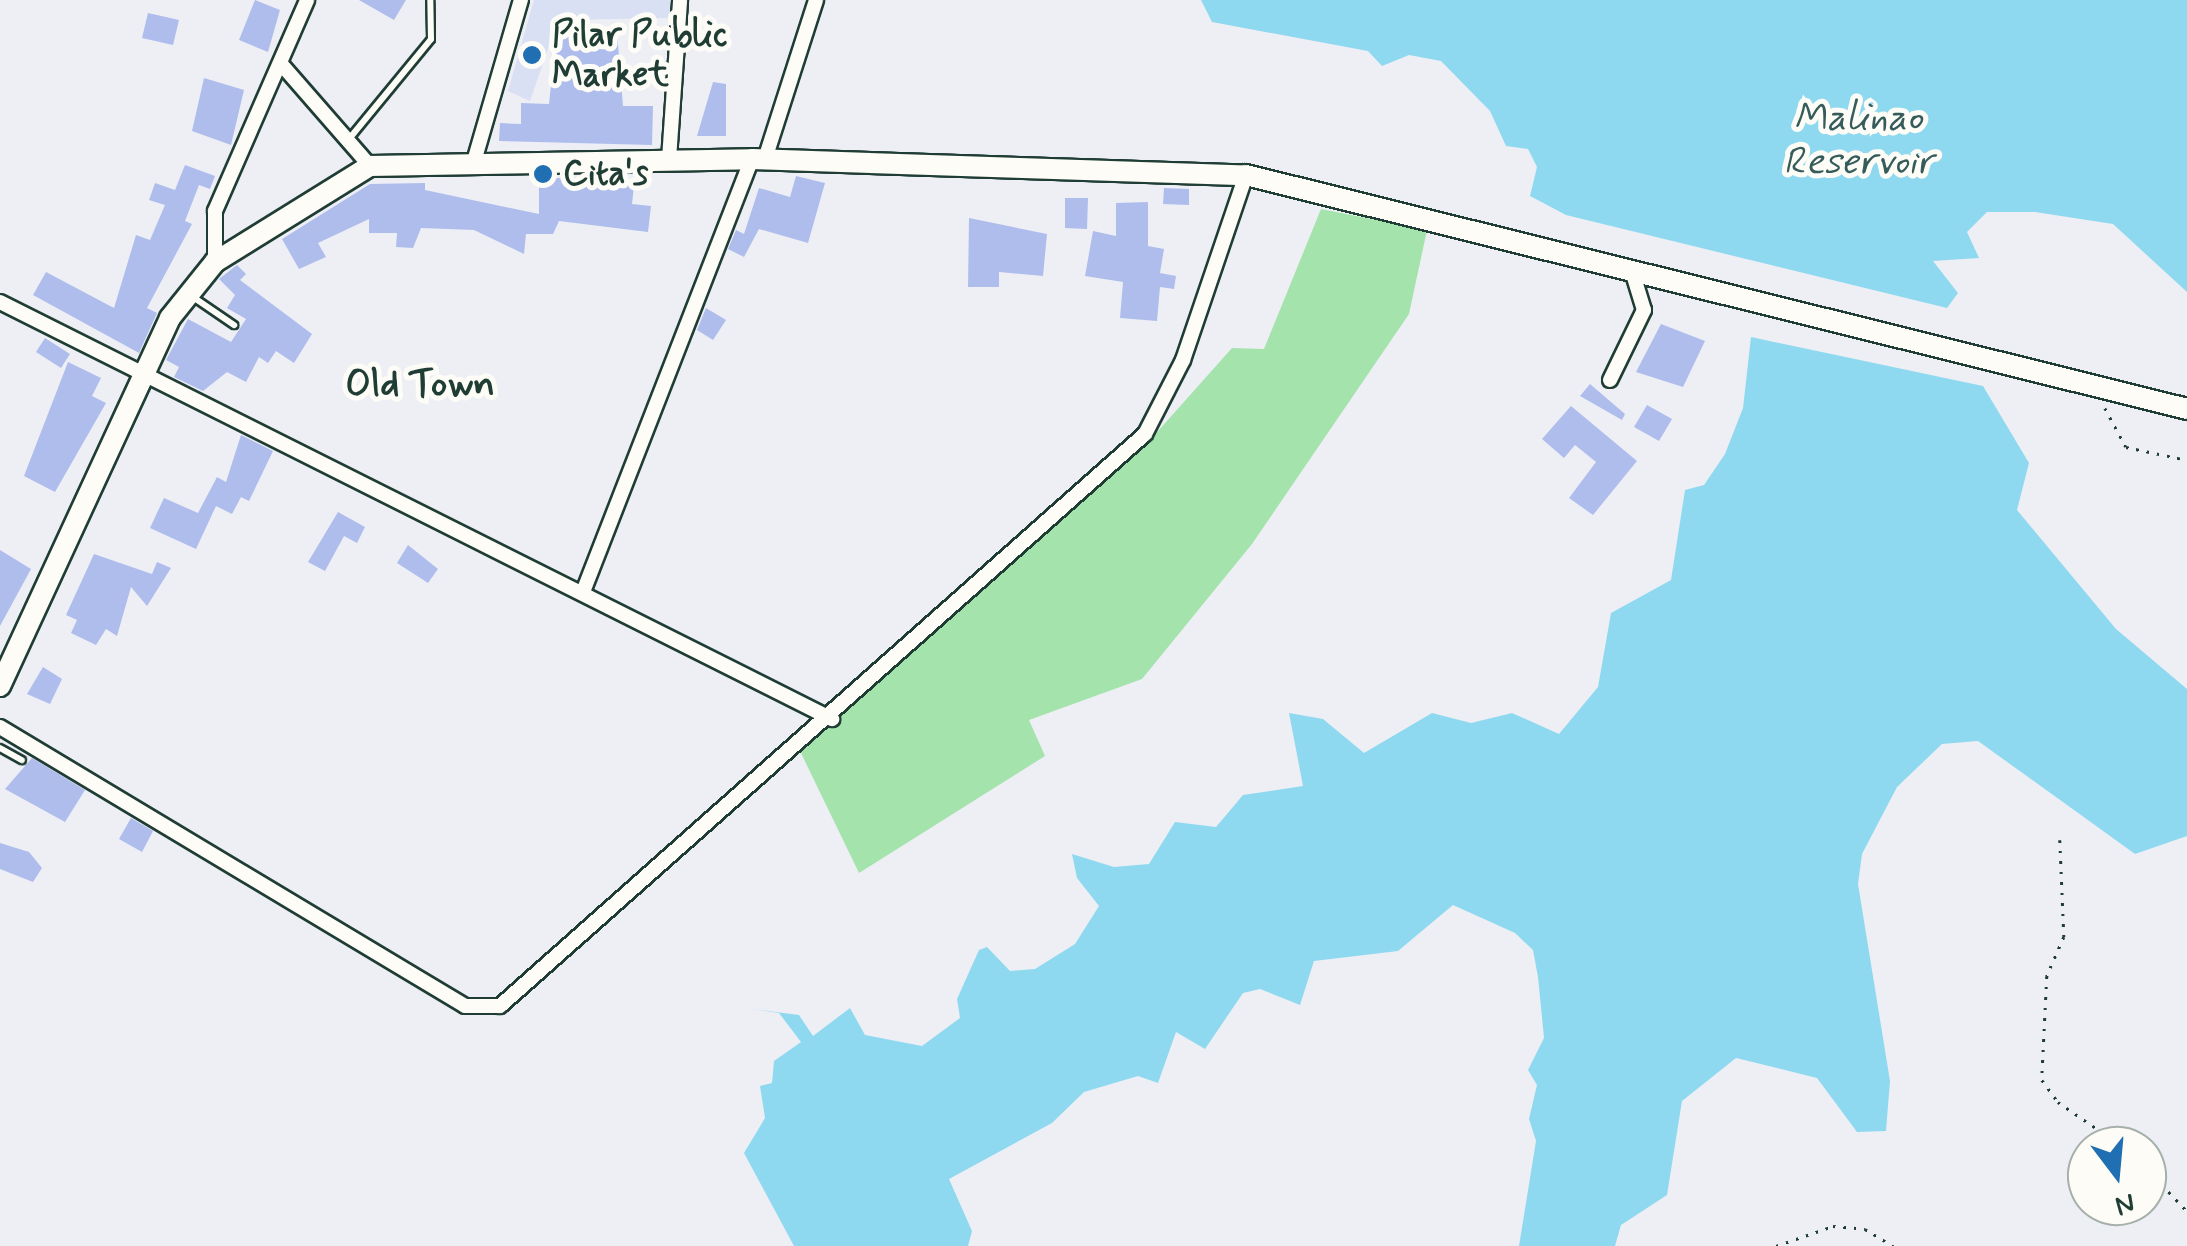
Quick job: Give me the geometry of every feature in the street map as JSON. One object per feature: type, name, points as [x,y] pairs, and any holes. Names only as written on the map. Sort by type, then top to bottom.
[{"type":"main road","points":[[0,686],[137,374],[188,293],[215,262],[370,166],[475,158],[759,159],[1246,175],[2102,392],[2187,409]]},
{"type":"street","points":[[215,262],[215,211],[282,65],[306,0]]},
{"type":"street","points":[[475,158],[522,0]]},
{"type":"street","points":[[669,159],[680,0]]},
{"type":"street","points":[[583,592],[759,159],[816,0]]},
{"type":"street","points":[[282,65],[346,144],[370,166]]},
{"type":"street","points":[[0,727],[484,1010],[522,990],[832,719],[1144,434],[1183,360],[1246,175]]},
{"type":"street","points":[[1610,380],[1644,310],[1632,272]]},
{"type":"street","points":[[0,302],[832,719]]},
{"type":"lane","points":[[346,144],[431,38],[430,0]]},
{"type":"lane","points":[[188,293],[234,324]]},
{"type":"lane","points":[[0,748],[22,760]]},
{"type":"path","points":[[2102,392],[2108,424],[2126,447],[2187,460]]},
{"type":"path","points":[[2060,840],[2064,937],[2050,957],[2039,1067],[2058,1102],[2093,1126]]},
{"type":"path","points":[[2167,1190],[2187,1211]]},
{"type":"path","points":[[1776,1246],[1834,1226],[1865,1229],[1894,1246]]},
{"type":"shaded area","name":"Pilar Public Market","points":[[534,0],[675,0],[670,18],[558,20],[530,101],[508,91]]},
{"type":"green space","points":[[1321,209],[1427,230],[1409,314],[1252,544],[1142,679],[1029,720],[1045,756],[859,873],[800,751],[1142,449],[1232,348],[1264,349]]},
{"type":"water","name":"Malinao Reservoir","points":[[1201,0],[2187,0],[2187,292],[2113,224],[2035,212],[1987,212],[1967,232],[1979,258],[1933,261],[1958,293],[1947,308],[1566,215],[1530,196],[1537,167],[1528,149],[1506,146],[1490,111],[1441,61],[1409,55],[1382,66],[1368,51],[1212,22]]},
{"type":"water","points":[[1751,337],[1983,386],[2029,463],[2017,510],[2116,629],[2187,689],[2187,836],[2135,854],[1978,741],[1942,744],[1897,787],[1862,854],[1858,884],[1890,1081],[1886,1131],[1857,1132],[1817,1078],[1736,1058],[1682,1101],[1667,1195],[1621,1225],[1615,1246],[1519,1246],[1536,1141],[1529,1119],[1537,1085],[1528,1070],[1544,1038],[1533,950],[1515,933],[1453,905],[1398,951],[1314,961],[1300,1005],[1260,989],[1243,993],[1205,1049],[1176,1032],[1158,1083],[1138,1076],[1084,1092],[1052,1123],[949,1179],[972,1231],[968,1246],[794,1246],[744,1153],[765,1118],[760,1086],[772,1083],[774,1061],[801,1042],[779,1013],[752,1009],[799,1015],[813,1036],[850,1008],[865,1035],[922,1046],[960,1018],[957,999],[979,950],[987,947],[1010,971],[1035,969],[1075,944],[1099,906],[1077,878],[1072,854],[1114,867],[1149,864],[1175,822],[1216,827],[1243,795],[1303,786],[1289,713],[1323,719],[1364,753],[1432,713],[1471,723],[1512,713],[1559,734],[1598,687],[1611,613],[1671,580],[1685,490],[1704,485],[1725,454],[1743,408]]},
{"type":"building","points":[[255,0],[280,10],[268,52],[239,40]]},
{"type":"building","points":[[359,0],[406,0],[394,20]]},
{"type":"building","points":[[148,13],[179,20],[173,45],[142,38]]},
{"type":"building","points":[[557,30],[617,32],[623,106],[653,106],[652,145],[499,141],[500,123],[521,124],[521,103],[549,104]]},
{"type":"building","points":[[204,78],[244,90],[231,145],[192,131]]},
{"type":"building","points":[[713,82],[726,84],[726,136],[697,136]]},
{"type":"building","points":[[185,165],[215,176],[210,189],[199,185],[185,221],[192,224],[147,308],[157,313],[139,353],[33,295],[46,272],[114,308],[136,235],[150,240],[165,205],[149,200],[155,183],[175,190]]},
{"type":"building","points":[[598,176],[634,186],[632,204],[651,206],[648,232],[559,221],[553,234],[526,234],[524,254],[474,230],[421,228],[413,248],[396,247],[397,233],[369,233],[369,219],[318,243],[326,257],[299,269],[282,239],[370,184],[425,183],[425,190],[539,214],[539,179]]},
{"type":"building","points":[[796,176],[825,183],[808,243],[759,229],[744,257],[728,249],[736,230],[744,234],[759,188],[790,197]]},
{"type":"building","points":[[1164,188],[1189,189],[1189,205],[1163,204]]},
{"type":"building","points":[[1065,198],[1088,198],[1087,229],[1065,228]]},
{"type":"building","points":[[1148,202],[1148,246],[1164,249],[1160,273],[1176,276],[1174,289],[1160,287],[1157,321],[1120,318],[1123,282],[1085,276],[1093,231],[1116,236],[1116,203]]},
{"type":"building","points":[[969,218],[1047,234],[1043,276],[999,272],[999,287],[968,287]]},
{"type":"building","points":[[237,265],[246,274],[240,280],[312,334],[294,363],[276,351],[268,363],[259,357],[246,382],[227,372],[203,391],[174,377],[179,367],[166,360],[188,319],[231,342],[246,319],[227,308],[235,295],[219,279]]},
{"type":"building","points":[[706,308],[726,320],[713,340],[697,330]]},
{"type":"building","points":[[1661,324],[1705,341],[1683,387],[1636,372]]},
{"type":"building","points":[[45,338],[70,354],[61,368],[36,352]]},
{"type":"building","points":[[68,362],[101,378],[92,396],[106,403],[55,492],[24,476]]},
{"type":"building","points":[[1590,384],[1625,414],[1622,420],[1580,396]]},
{"type":"building","points":[[1647,405],[1672,419],[1659,441],[1634,427]]},
{"type":"building","points":[[1571,406],[1637,461],[1593,515],[1569,498],[1596,462],[1575,445],[1564,458],[1542,439]]},
{"type":"building","points":[[241,435],[273,451],[249,501],[241,497],[232,514],[216,506],[196,549],[150,528],[164,498],[198,513],[217,477],[226,482]]},
{"type":"building","points":[[338,512],[365,527],[357,543],[344,536],[325,571],[308,562]]},
{"type":"building","points":[[408,545],[438,569],[428,583],[397,563]]},
{"type":"building","points":[[0,550],[31,569],[0,626]]},
{"type":"building","points":[[94,554],[152,574],[157,562],[171,568],[147,606],[131,587],[117,636],[106,629],[96,645],[71,633],[77,620],[66,615]]},
{"type":"building","points":[[43,667],[62,679],[50,704],[27,694]]},
{"type":"building","points":[[32,758],[85,790],[65,822],[5,789]]},
{"type":"building","points":[[131,818],[153,831],[142,852],[119,839]]},
{"type":"building","points":[[0,843],[29,852],[42,868],[33,882],[0,869]]},
{"type":"place","name":"Pilar Public Market","points":[[532,55]]},
{"type":"place","name":"Cita's","points":[[543,174]]},
{"type":"district","name":"Old Town","points":[[420,385]]}]
